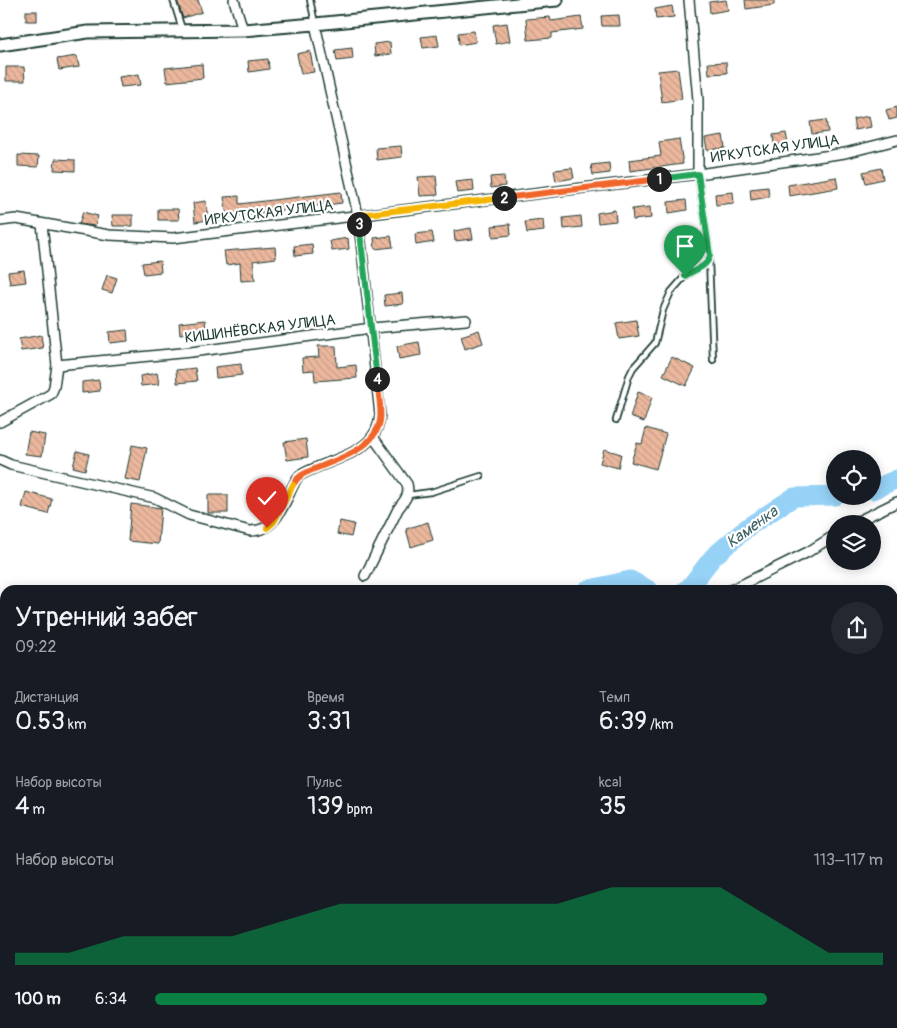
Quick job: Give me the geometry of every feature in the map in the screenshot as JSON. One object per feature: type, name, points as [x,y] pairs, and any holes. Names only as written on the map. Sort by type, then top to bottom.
[{"type":"street","points":[[234,0],[243,30]]},
{"type":"street","points":[[0,45],[88,32],[243,30],[557,0]]},
{"type":"street","points":[[689,0],[698,100],[698,174]]},
{"type":"street","points":[[0,460],[11,465],[155,498],[189,515],[250,531],[260,531],[274,522],[299,476],[359,449],[373,437],[378,428],[380,414],[358,215],[315,24]]},
{"type":"street","name":"ИРКУТСКАЯ УЛИЦА","points":[[0,221],[16,219],[109,235],[173,238],[698,174],[845,154],[897,140]]},
{"type":"street","points":[[0,422],[51,394],[54,387],[57,364],[42,224]]},
{"type":"street","name":"КИШИНЁВСКАЯ УЛИЦА","points":[[57,364],[191,352],[372,328],[466,320]]},
{"type":"street","points":[[365,576],[398,509],[408,495],[407,484],[373,437]]},
{"type":"street","points":[[870,515],[897,502]]},
{"type":"street","points":[[741,585],[808,552],[826,541]]},
{"type":"lane","points":[[172,0],[182,31]]},
{"type":"lane","points":[[310,0],[315,24]]},
{"type":"lane","points":[[698,174],[710,255],[713,360]]},
{"type":"lane","points":[[616,420],[629,376],[633,368],[654,343],[663,310],[671,292],[685,276],[705,265],[709,260]]},
{"type":"lane","points":[[408,495],[431,492],[481,476]]},
{"type":"building","points":[[177,0],[198,0],[202,12],[183,18]]},
{"type":"building","points":[[726,0],[728,10],[710,13],[709,2]]},
{"type":"building","points":[[745,0],[774,0],[774,5],[746,9]]},
{"type":"building","points":[[672,6],[674,17],[656,19],[655,9]]},
{"type":"building","points":[[26,11],[37,11],[37,21],[26,21]]},
{"type":"building","points":[[619,15],[620,26],[602,26],[601,16]]},
{"type":"building","points":[[550,17],[551,21],[581,17],[583,29],[552,33],[552,38],[528,40],[526,19]]},
{"type":"building","points":[[507,23],[510,41],[496,44],[493,25]]},
{"type":"building","points":[[474,31],[476,42],[459,45],[458,33]]},
{"type":"building","points":[[437,35],[439,46],[423,48],[421,37]]},
{"type":"building","points":[[390,42],[391,54],[375,56],[374,44]]},
{"type":"building","points":[[352,48],[353,59],[337,61],[335,50]]},
{"type":"building","points":[[310,51],[314,72],[301,74],[297,54]]},
{"type":"building","points":[[77,56],[79,67],[59,70],[57,59]]},
{"type":"building","points":[[268,59],[269,69],[249,72],[248,61]]},
{"type":"building","points":[[726,62],[727,73],[709,74],[708,63]]},
{"type":"building","points":[[202,64],[203,78],[167,82],[165,68]]},
{"type":"building","points":[[6,67],[24,67],[25,81],[6,81]]},
{"type":"building","points":[[678,69],[682,99],[662,102],[658,71]]},
{"type":"building","points":[[139,74],[141,85],[121,87],[119,77]]},
{"type":"building","points":[[897,107],[897,118],[889,120],[886,110]]},
{"type":"building","points":[[869,116],[871,127],[855,130],[853,119]]},
{"type":"building","points":[[826,120],[828,132],[812,134],[810,122]]},
{"type":"building","points":[[786,133],[788,144],[774,145],[773,135]]},
{"type":"building","points":[[723,135],[725,148],[707,150],[705,138]]},
{"type":"building","points":[[679,139],[683,164],[630,171],[629,160],[661,156],[659,142]]},
{"type":"building","points":[[401,146],[402,157],[377,160],[376,148]]},
{"type":"building","points":[[18,155],[39,156],[38,167],[18,166]]},
{"type":"building","points":[[55,159],[75,160],[75,171],[54,170]]},
{"type":"building","points":[[609,163],[610,173],[593,175],[591,165]]},
{"type":"building","points":[[572,168],[574,178],[556,181],[554,170]]},
{"type":"building","points":[[881,168],[883,179],[866,183],[863,172]]},
{"type":"building","points":[[436,176],[438,195],[420,196],[418,177]]},
{"type":"building","points":[[504,176],[505,186],[491,188],[490,177]]},
{"type":"building","points":[[836,177],[838,188],[789,196],[788,185]]},
{"type":"building","points":[[473,180],[474,191],[457,193],[455,182]]},
{"type":"building","points":[[768,187],[769,197],[751,200],[750,189]]},
{"type":"building","points":[[341,192],[342,203],[227,217],[224,197],[239,196],[239,204]]},
{"type":"building","points":[[733,192],[734,203],[716,205],[715,194]]},
{"type":"building","points":[[686,200],[687,210],[669,213],[668,202]]},
{"type":"building","points":[[206,201],[208,220],[195,222],[193,203]]},
{"type":"building","points":[[650,207],[651,218],[633,220],[632,209]]},
{"type":"building","points":[[158,209],[178,209],[179,220],[158,220]]},
{"type":"building","points":[[615,210],[616,221],[598,223],[597,213]]},
{"type":"building","points":[[83,212],[98,216],[95,226],[79,224]]},
{"type":"building","points":[[112,215],[133,215],[133,226],[113,226]]},
{"type":"building","points":[[581,216],[582,227],[564,229],[563,218]]},
{"type":"building","points":[[543,220],[544,231],[527,233],[525,222]]},
{"type":"building","points":[[510,224],[511,235],[493,237],[492,226]]},
{"type":"building","points":[[471,228],[473,239],[455,241],[454,231]]},
{"type":"building","points":[[432,232],[434,242],[416,245],[415,234]]},
{"type":"building","points":[[391,236],[393,247],[375,249],[374,238]]},
{"type":"building","points":[[348,238],[349,249],[332,251],[330,241]]},
{"type":"building","points":[[312,244],[313,254],[295,256],[294,246]]},
{"type":"building","points":[[275,247],[276,258],[253,261],[255,280],[241,281],[240,263],[226,265],[224,251]]},
{"type":"building","points":[[160,261],[161,272],[144,274],[142,263]]},
{"type":"building","points":[[24,270],[26,282],[10,284],[8,272]]},
{"type":"building","points":[[107,275],[117,278],[112,293],[102,290]]},
{"type":"building","points":[[402,293],[403,304],[385,306],[384,295]]},
{"type":"building","points":[[205,320],[206,331],[180,334],[179,323]]},
{"type":"building","points":[[636,320],[639,336],[619,339],[616,323]]},
{"type":"building","points":[[127,330],[128,341],[110,343],[109,332]]},
{"type":"building","points":[[479,330],[483,343],[465,349],[461,336]]},
{"type":"building","points":[[41,335],[43,348],[21,351],[19,339]]},
{"type":"building","points":[[419,342],[421,355],[399,359],[397,346]]},
{"type":"building","points":[[318,346],[336,346],[337,367],[356,365],[357,378],[315,381],[314,370],[303,371],[302,358],[319,357]]},
{"type":"building","points":[[672,357],[695,368],[686,386],[663,375]]},
{"type":"building","points":[[241,364],[242,375],[216,378],[215,367]]},
{"type":"building","points":[[195,368],[197,381],[177,383],[176,370]]},
{"type":"building","points":[[157,373],[159,384],[141,386],[140,376]]},
{"type":"building","points":[[99,380],[100,391],[82,393],[82,382]]},
{"type":"building","points":[[638,392],[652,397],[644,422],[630,417]]},
{"type":"building","points":[[646,428],[666,434],[656,469],[631,462],[637,443],[642,444]]},
{"type":"building","points":[[29,432],[45,435],[42,456],[25,454]]},
{"type":"building","points":[[306,439],[308,457],[287,460],[284,442]]},
{"type":"building","points":[[132,445],[147,448],[140,482],[125,479]]},
{"type":"building","points":[[604,449],[621,454],[618,468],[600,463]]},
{"type":"building","points":[[77,451],[89,454],[85,470],[73,467]]},
{"type":"building","points":[[26,492],[52,499],[48,514],[22,507]]},
{"type":"building","points":[[208,495],[228,495],[228,513],[208,513]]},
{"type":"building","points":[[131,504],[161,508],[158,544],[128,541]]},
{"type":"building","points":[[340,521],[354,524],[351,537],[337,534]]},
{"type":"building","points":[[428,522],[433,540],[411,547],[406,529]]},
{"type":"waterway","name":"Каменка","points":[[881,486],[897,479]]},
{"type":"waterway","name":"Каменка","points":[[691,585],[713,557],[748,527],[794,497],[826,496]]},
{"type":"waterway","name":"Каменка","points":[[608,585],[630,580],[640,585]]},
{"type":"route","points":[[267,528],[274,522],[299,476],[359,449],[373,437],[378,428],[380,414],[372,328],[358,215],[698,174],[710,255],[705,265],[685,276]]}]
